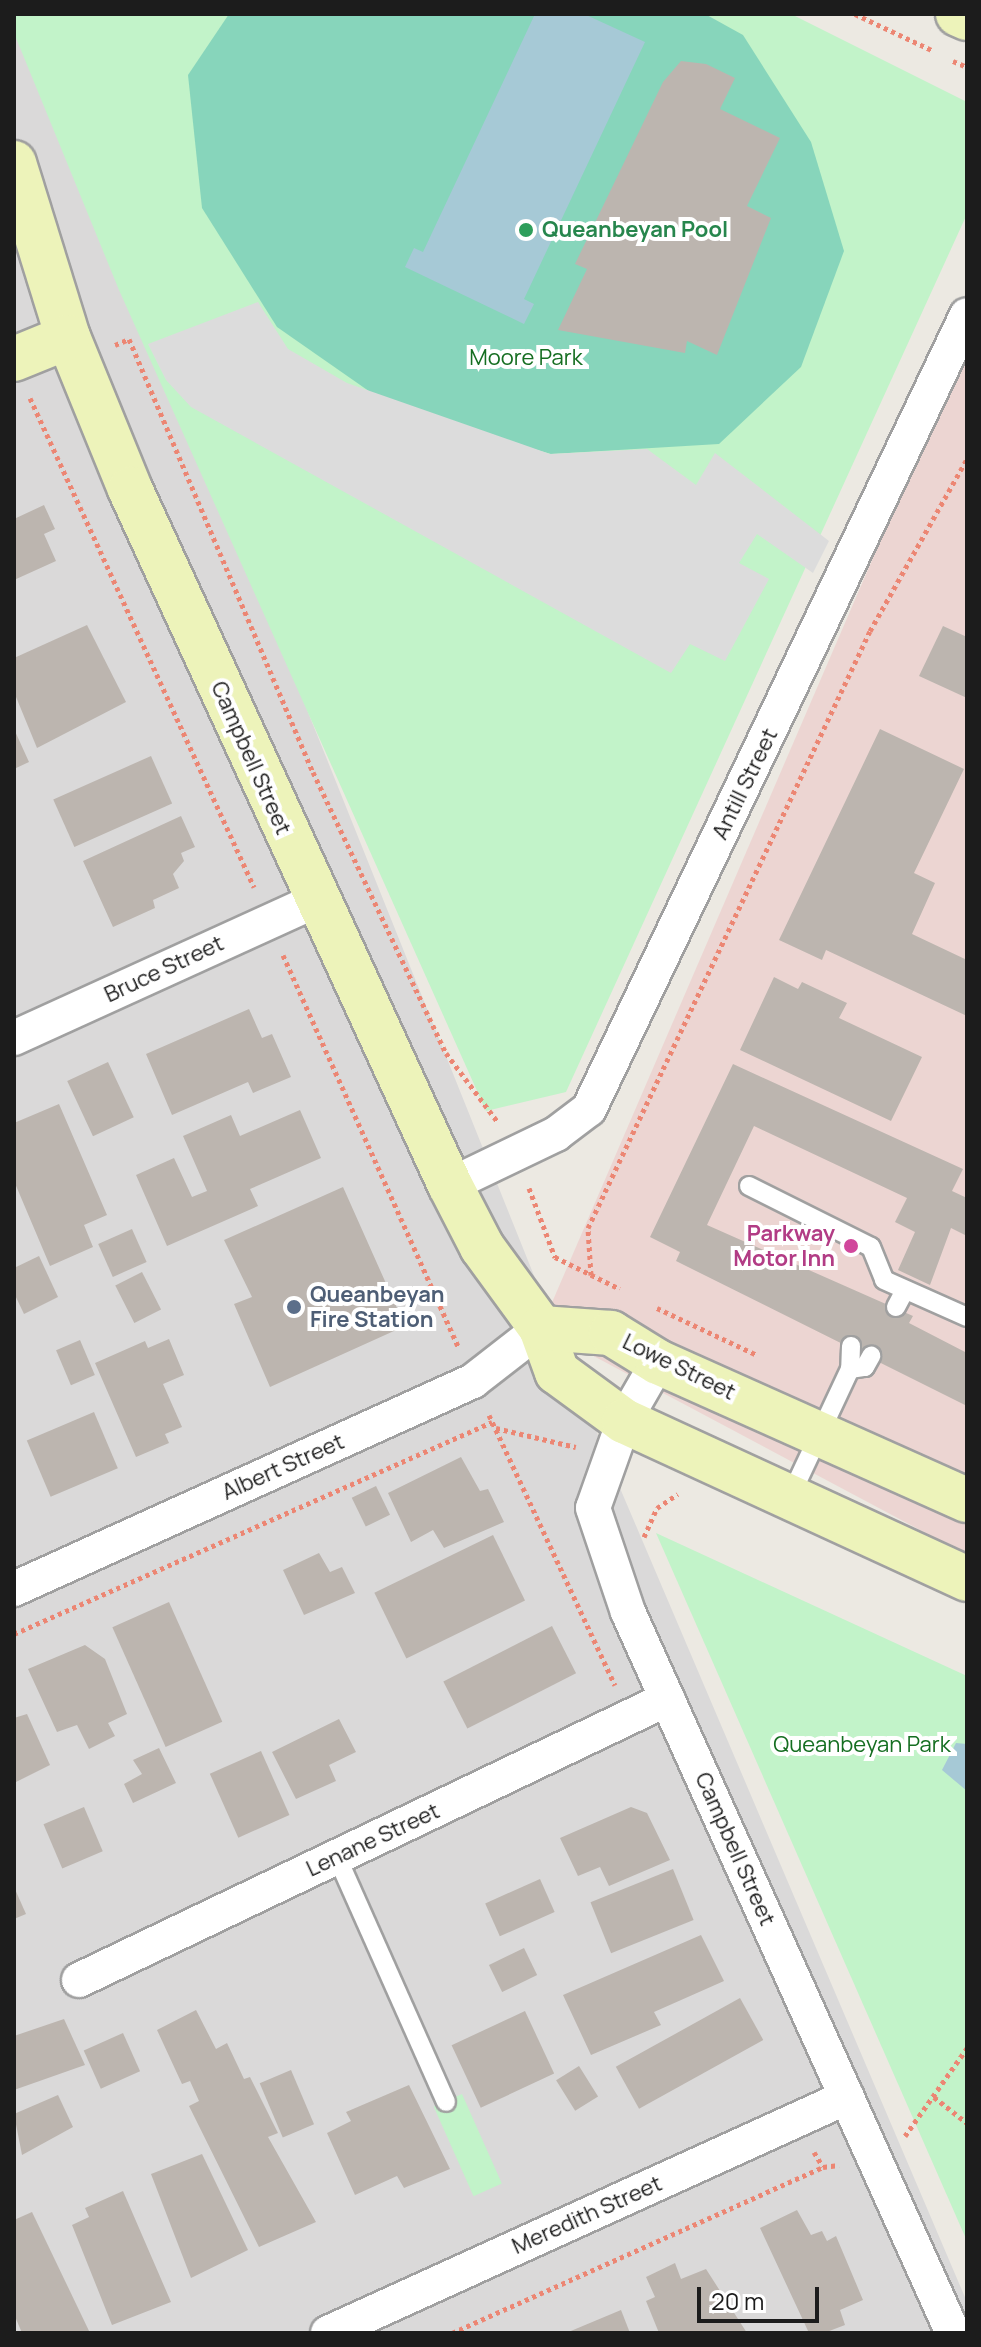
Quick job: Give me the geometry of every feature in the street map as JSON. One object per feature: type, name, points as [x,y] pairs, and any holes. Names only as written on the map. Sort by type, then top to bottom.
[{"type":"street","points":[[958,14],[967,18]]},
{"type":"street","name":"Campbell Street","points":[[14,163],[72,348],[315,901],[482,1247],[541,1328]]},
{"type":"street","name":"Antill Street","points":[[450,1185],[513,1155],[589,1109],[967,315]]},
{"type":"street","points":[[14,359],[72,348]]},
{"type":"street","name":"Bruce Street","points":[[14,1038],[315,901]]},
{"type":"street","points":[[541,1328],[557,1372],[624,1421],[791,1495],[967,1579]]},
{"type":"street","name":"Lowe Street","points":[[541,1328],[611,1333],[658,1362],[967,1500]]},
{"type":"street","name":"Albert Street","points":[[14,1589],[473,1381],[541,1328]]},
{"type":"street","name":"Campbell Street","points":[[658,1362],[624,1421],[593,1508],[628,1612],[953,2333]]},
{"type":"street","name":"Lenane Street","points":[[79,1980],[667,1699]]},
{"type":"street","name":"Meredith Street","points":[[328,2333],[847,2097]]},
{"type":"lane","points":[[749,1186],[871,1247],[884,1280],[967,1317]]},
{"type":"lane","points":[[875,1297],[884,1280]]},
{"type":"lane","points":[[896,1307],[905,1290]]},
{"type":"lane","points":[[791,1495],[850,1369],[851,1346]]},
{"type":"lane","points":[[850,1369],[865,1367],[871,1356]]},
{"type":"lane","points":[[337,1857],[446,2102]]},
{"type":"path","points":[[855,14],[967,67]]},
{"type":"path","points":[[72,348],[129,339],[338,826],[446,1053],[489,1104],[555,1257],[632,1295]]},
{"type":"path","points":[[591,1276],[588,1228],[859,654],[967,459]]},
{"type":"path","points":[[646,1302],[769,1361]]},
{"type":"path","name":"Albert Street","points":[[14,1634],[492,1422]]},
{"type":"path","points":[[645,1553],[642,1541],[657,1508],[687,1488]]},
{"type":"path","points":[[967,2048],[934,2097],[967,2123]]},
{"type":"path","points":[[898,2121],[911,2149]]},
{"type":"path","points":[[452,2333],[823,2167]]},
{"type":"shaded area","points":[[14,14],[28,14],[608,1460],[967,2302],[967,2333],[14,2333]]},
{"type":"shaded area","points":[[258,302],[288,349],[347,383],[550,454],[647,449],[696,485],[715,453],[829,541],[813,573],[757,534],[739,563],[769,579],[725,661],[690,644],[671,673],[191,407],[166,380],[148,344]]},
{"type":"shaded area","points":[[967,340],[967,1555],[541,1328]]},
{"type":"green space","name":"Moore Park","points":[[14,14],[791,14],[967,102],[967,214],[566,1092],[486,1111],[119,290],[14,33]]},
{"type":"green space","name":"Queanbeyan Pool","points":[[229,14],[705,14],[743,35],[811,142],[844,251],[801,367],[719,444],[551,454],[396,410],[277,327],[202,208],[188,75]]},
{"type":"green space","name":"Queanbeyan Park","points":[[656,1533],[967,1676],[967,2241]]},
{"type":"green space","points":[[462,2094],[502,2184],[474,2196],[434,2107]]},
{"type":"water","points":[[535,14],[584,14],[645,42],[524,299],[534,304],[524,324],[405,267],[414,248],[423,252]]},
{"type":"water","points":[[956,1743],[967,1744],[967,1791],[942,1770]]},
{"type":"building","points":[[681,61],[706,64],[735,78],[720,109],[780,138],[747,206],[771,218],[717,355],[687,341],[685,353],[558,330],[587,269],[575,264],[663,82]]},
{"type":"building","points":[[44,505],[55,529],[44,534],[56,561],[14,580],[14,519]]},
{"type":"building","points":[[87,625],[126,702],[37,748],[14,692],[14,658]]},
{"type":"building","points":[[943,626],[967,637],[967,698],[919,676]]},
{"type":"building","points":[[14,729],[29,762],[14,769]]},
{"type":"building","points":[[880,729],[964,769],[914,873],[935,883],[912,934],[967,960],[967,1016],[826,950],[822,960],[779,940]]},
{"type":"building","points":[[151,756],[172,804],[74,847],[53,800]]},
{"type":"building","points":[[181,816],[195,847],[181,853],[184,861],[173,874],[179,888],[153,900],[155,908],[113,927],[83,861]]},
{"type":"building","points":[[774,977],[798,989],[802,982],[847,1003],[839,1018],[922,1057],[891,1121],[740,1050]]},
{"type":"building","points":[[249,1009],[262,1038],[272,1034],[291,1077],[253,1093],[248,1082],[172,1115],[146,1054]]},
{"type":"building","points":[[108,1062],[134,1117],[93,1136],[67,1081]]},
{"type":"building","points":[[733,1064],[963,1169],[952,1191],[967,1198],[967,1236],[951,1228],[930,1285],[898,1270],[915,1232],[895,1222],[907,1198],[754,1126],[707,1225],[913,1316],[909,1323],[967,1353],[967,1406],[676,1261],[680,1252],[650,1237]]},
{"type":"building","points":[[59,1104],[107,1215],[84,1225],[93,1247],[50,1266],[14,1181],[14,1123]]},
{"type":"building","points":[[300,1110],[321,1158],[250,1189],[258,1206],[167,1246],[136,1175],[174,1158],[192,1197],[207,1191],[183,1136],[231,1115],[240,1136]]},
{"type":"building","points":[[343,1187],[405,1326],[270,1387],[234,1304],[252,1297],[224,1240]]},
{"type":"building","points":[[132,1229],[147,1262],[113,1277],[98,1244]]},
{"type":"building","points":[[39,1256],[58,1297],[24,1314],[14,1293],[14,1268]]},
{"type":"building","points":[[142,1272],[161,1309],[134,1323],[115,1286]]},
{"type":"building","points":[[169,1339],[184,1375],[163,1384],[182,1427],[165,1434],[169,1443],[136,1457],[95,1363],[145,1341],[148,1348]]},
{"type":"building","points":[[80,1340],[95,1375],[71,1385],[56,1350]]},
{"type":"building","points":[[94,1412],[118,1468],[51,1497],[27,1441]]},
{"type":"building","points":[[461,1457],[480,1491],[488,1489],[504,1522],[444,1548],[433,1530],[411,1542],[388,1493]]},
{"type":"building","points":[[376,1486],[390,1515],[366,1527],[352,1498]]},
{"type":"building","points":[[493,1535],[525,1601],[406,1658],[374,1593]]},
{"type":"building","points":[[319,1553],[330,1572],[342,1567],[355,1593],[304,1615],[283,1570]]},
{"type":"building","points":[[169,1602],[222,1722],[166,1747],[112,1627]]},
{"type":"building","points":[[552,1626],[576,1673],[467,1729],[443,1681]]},
{"type":"building","points":[[85,1645],[105,1659],[127,1714],[108,1723],[115,1736],[89,1749],[77,1725],[57,1732],[28,1669]]},
{"type":"building","points":[[27,1714],[50,1765],[14,1783],[14,1718]]},
{"type":"building","points":[[339,1719],[356,1752],[329,1765],[336,1781],[296,1799],[272,1752]]},
{"type":"building","points":[[159,1748],[176,1783],[133,1803],[124,1784],[142,1774],[133,1760]]},
{"type":"building","points":[[261,1751],[289,1815],[238,1838],[210,1774]]},
{"type":"building","points":[[84,1807],[103,1851],[62,1868],[43,1824]]},
{"type":"building","points":[[631,1807],[647,1813],[670,1860],[609,1886],[600,1867],[578,1876],[560,1838]]},
{"type":"building","points":[[673,1869],[694,1920],[611,1953],[590,1902]]},
{"type":"building","points":[[540,1879],[555,1912],[500,1936],[485,1903]]},
{"type":"building","points":[[14,1887],[26,1914],[14,1919]]},
{"type":"building","points":[[701,1935],[724,1981],[654,2012],[661,2025],[591,2055],[563,1995]]},
{"type":"building","points":[[524,1948],[537,1975],[502,1992],[489,1965]]},
{"type":"building","points":[[740,1998],[763,2040],[639,2109],[616,2067]]},
{"type":"building","points":[[196,2010],[216,2049],[227,2043],[244,2079],[250,2077],[278,2133],[268,2137],[316,2222],[259,2247],[189,2106],[199,2101],[190,2081],[182,2084],[157,2030]]},
{"type":"building","points":[[525,2011],[554,2074],[481,2108],[452,2045]]},
{"type":"building","points":[[64,2019],[85,2065],[14,2090],[14,2036]]},
{"type":"building","points":[[123,2033],[140,2071],[101,2089],[84,2050]]},
{"type":"building","points":[[579,2066],[598,2097],[575,2111],[556,2080]]},
{"type":"building","points":[[291,2070],[314,2124],[283,2138],[260,2083]]},
{"type":"building","points":[[409,2085],[450,2169],[404,2188],[397,2176],[355,2195],[327,2133],[351,2121],[346,2112]]},
{"type":"building","points":[[58,2095],[73,2127],[22,2155],[14,2114]]},
{"type":"building","points":[[202,2154],[248,2250],[191,2278],[151,2174]]},
{"type":"building","points":[[123,2191],[171,2302],[112,2325],[72,2225],[89,2217],[85,2208]]},
{"type":"building","points":[[797,2210],[811,2235],[822,2231],[827,2241],[836,2236],[863,2300],[840,2310],[845,2325],[824,2333],[809,2333],[760,2228]]},
{"type":"building","points":[[32,2212],[90,2333],[22,2333],[14,2314],[14,2220]]},
{"type":"building","points":[[675,2263],[681,2279],[706,2269],[747,2333],[659,2333],[646,2301],[655,2297],[646,2277]]},
{"type":"building","points":[[621,2310],[630,2333],[566,2333]]},
{"type":"place","name":"Queanbeyan Pool","points":[[526,230]]},
{"type":"place","name":"Parkway Motor Inn","points":[[851,1246]]},
{"type":"place","name":"Queanbeyan Fire Station","points":[[294,1307]]}]
